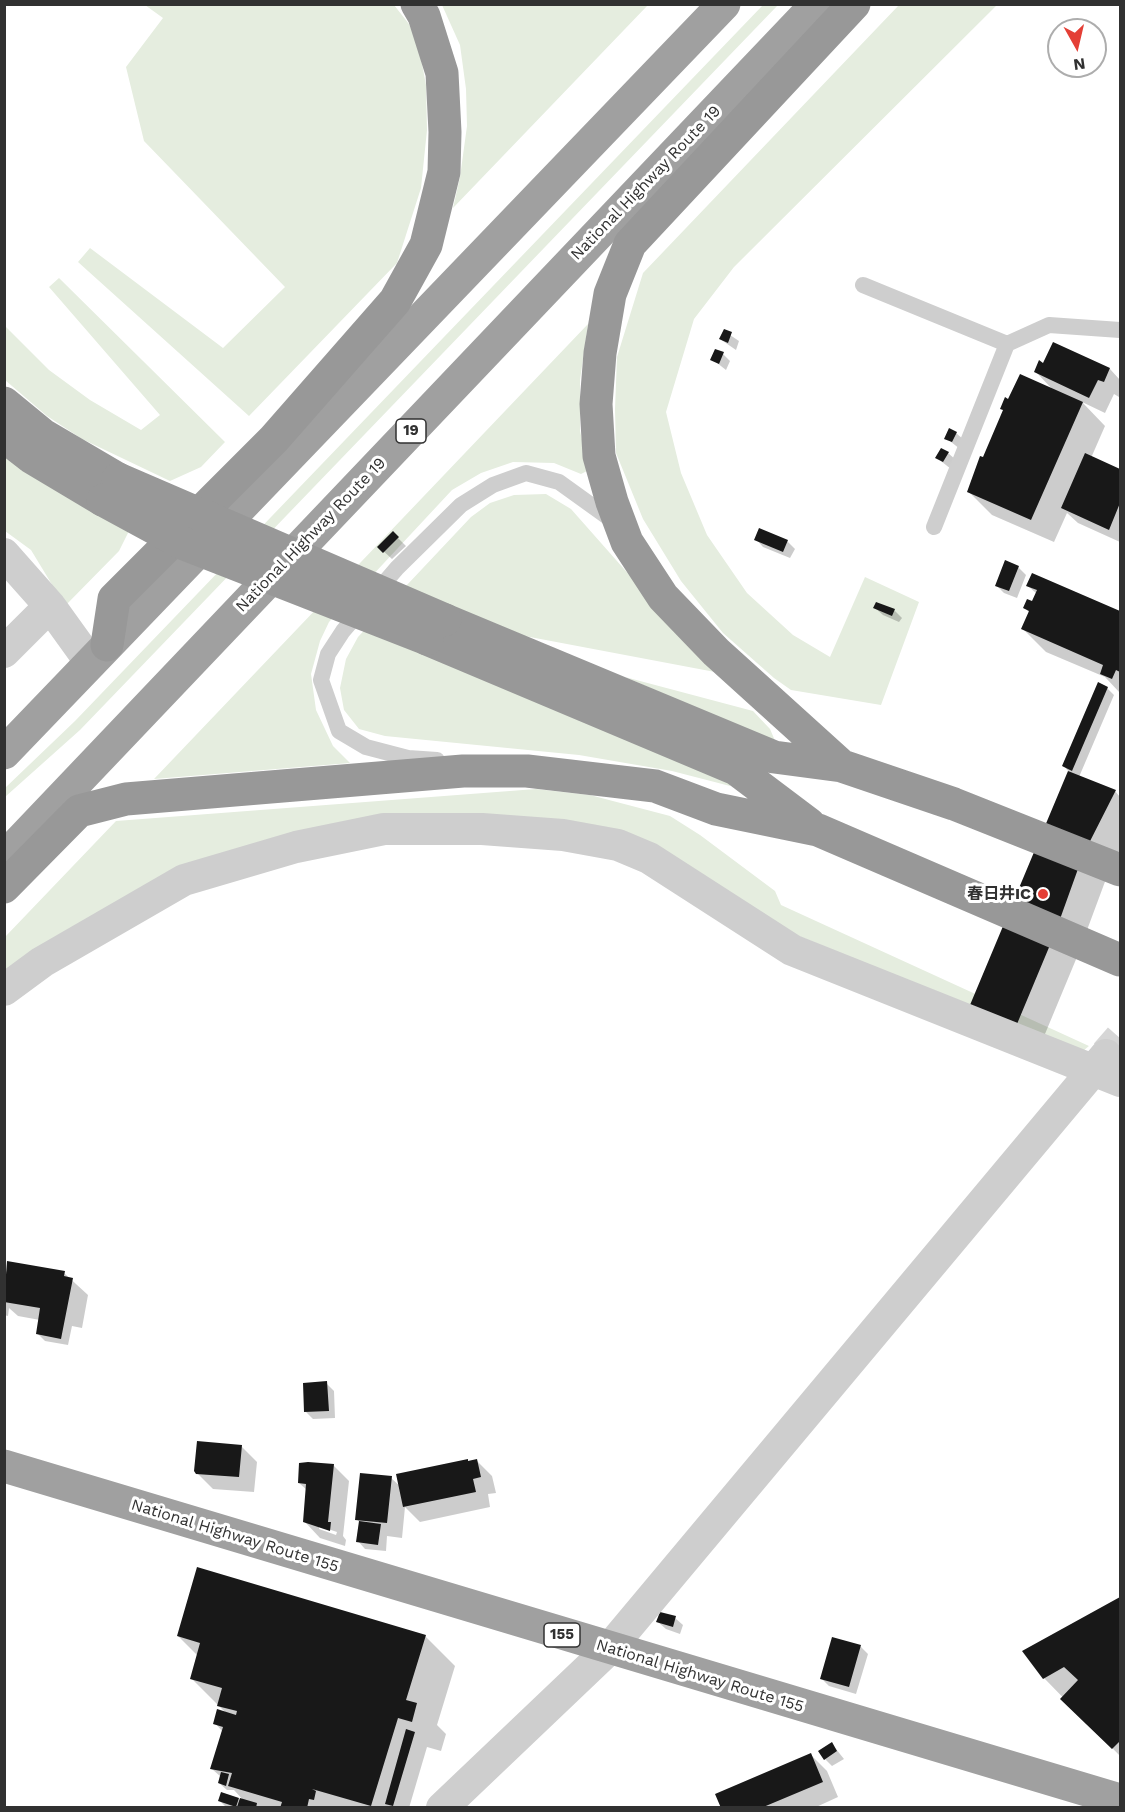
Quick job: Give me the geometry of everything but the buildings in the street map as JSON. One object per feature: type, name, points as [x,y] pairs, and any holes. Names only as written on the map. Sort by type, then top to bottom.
[{"type":"highway","points":[[99,654],[114,599],[274,439],[395,301],[426,245],[444,172],[445,132],[442,73],[424,16],[417,4]]},
{"type":"highway","points":[[4,753],[724,4]]},
{"type":"highway","name":"National Highway Route 19","points":[[4,858],[817,4]]},
{"type":"highway","points":[[842,766],[716,652],[663,597],[627,542],[599,456],[596,404],[600,353],[609,294],[630,244],[854,4]]},
{"type":"highway","points":[[4,403],[110,490],[184,544],[436,630],[774,757],[842,766],[954,804],[1120,870]]},
{"type":"highway","points":[[4,436],[31,457],[110,490]]},
{"type":"highway","points":[[436,630],[736,769],[818,831]]},
{"type":"highway","points":[[4,887],[79,811],[126,799],[463,771],[527,771],[655,786],[716,809],[818,831],[1120,960]]},
{"type":"highway","name":"National Highway Route 155","points":[[4,1466],[609,1649],[1120,1800]]},
{"type":"street","points":[[4,554],[50,606],[99,654]]},
{"type":"street","points":[[4,652],[50,606]]},
{"type":"street","points":[[4,990],[42,962],[184,880],[296,847],[384,829],[563,835],[618,845],[648,858],[792,950],[1106,1068],[609,1649],[442,1808]]},
{"type":"lane","points":[[863,285],[1006,344]]},
{"type":"lane","points":[[934,527],[1006,344],[1049,325],[1120,330]]},
{"type":"lane","points":[[463,771],[438,760],[408,758],[366,747],[339,731],[321,680],[328,654],[343,631],[397,568],[461,505],[493,484],[526,473],[559,482],[622,527]]},
{"type":"shaded area","points":[[145,5],[394,5],[409,24],[419,48],[426,85],[427,130],[421,188],[397,263],[249,416],[78,262],[90,248],[223,348],[285,287],[144,141],[126,67],[163,18]]},
{"type":"shaded area","points":[[442,5],[648,5],[453,208],[467,126],[466,89],[460,45]]},
{"type":"shaded area","points":[[763,5],[778,5],[80,730],[5,797],[5,788],[75,721]]},
{"type":"shaded area","points":[[899,5],[997,5],[734,267],[694,319],[666,412],[681,473],[707,535],[747,593],[793,635],[830,657],[865,577],[919,602],[881,705],[791,690],[723,633],[681,581],[643,519],[616,453],[615,409],[617,357],[643,273]]},
{"type":"shaded area","points":[[59,278],[225,442],[201,467],[170,481],[82,439],[47,416],[5,380],[5,326],[49,370],[90,400],[141,430],[160,415],[49,287]]},
{"type":"shaded area","points":[[588,324],[580,380],[580,431],[589,470],[581,474],[554,463],[513,462],[481,473],[452,490],[329,622],[320,641],[311,674],[316,710],[333,746],[350,763],[154,779]]},
{"type":"shaded area","points":[[5,453],[129,531],[119,551],[65,606],[31,550],[5,531]]},
{"type":"shaded area","points":[[546,494],[571,509],[715,672],[514,634],[731,783],[730,786],[672,771],[579,755],[385,736],[359,729],[344,710],[340,688],[346,659],[358,637],[471,517],[490,503],[514,495]]},
{"type":"shaded area","points":[[625,677],[753,711],[770,729],[776,743]]},
{"type":"shaded area","points":[[536,789],[590,795],[670,816],[700,835],[775,891],[781,905],[1089,1046],[1083,1051],[779,928],[650,846],[292,834],[5,979],[5,937],[116,821]]},
{"type":"tunnel","points":[[1106,1054],[1120,1038]]},
{"type":"place","name":"春日井IC","points":[[1043,894]]}]
